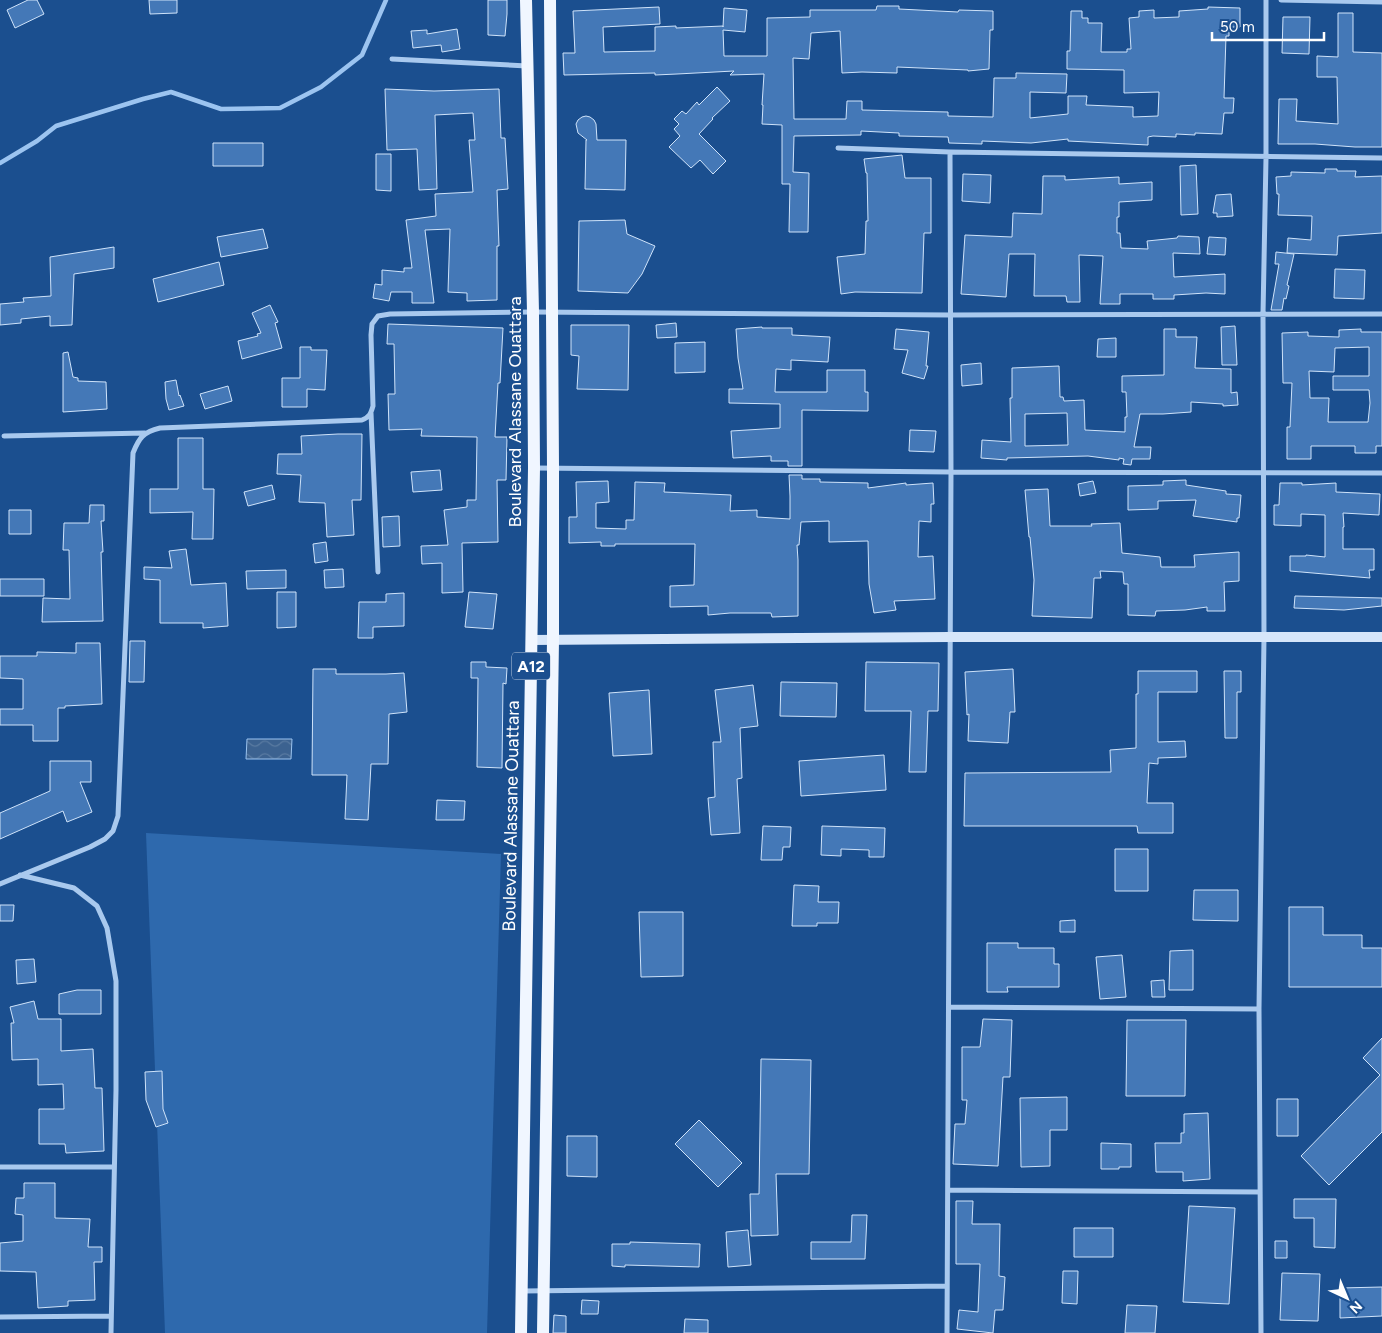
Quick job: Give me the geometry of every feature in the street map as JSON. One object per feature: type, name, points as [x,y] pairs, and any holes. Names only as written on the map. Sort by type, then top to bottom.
[{"type":"main road","name":"Boulevard Alassane Ouattara","points":[[521,1333],[534,468],[533,312],[526,0]]},
{"type":"main road","name":"Boulevard Alassane Ouattara","points":[[543,1333],[554,468],[550,0]]},
{"type":"main road","points":[[526,959],[548,959]]},
{"type":"street","points":[[1261,1333],[1259,1009],[1264,637],[1263,314],[1266,158],[1266,0]]},
{"type":"street","points":[[1281,0],[1382,2]]},
{"type":"street","points":[[392,59],[527,66]]},
{"type":"street","points":[[838,148],[1266,158],[1382,158]]},
{"type":"street","points":[[947,1333],[951,472],[950,152]]},
{"type":"street","points":[[378,572],[371,413],[373,406],[371,335],[372,324],[378,316],[390,314],[533,312],[951,315],[1382,314]]},
{"type":"street","points":[[4,436],[145,434],[160,428],[362,420],[371,413]]},
{"type":"street","points":[[0,884],[90,847],[106,839],[114,831],[118,816],[133,453],[138,441],[145,434]]},
{"type":"street","points":[[534,468],[951,472],[1382,473]]},
{"type":"street","points":[[531,640],[950,637],[1382,637]]},
{"type":"street","points":[[20,875],[74,888],[97,906],[107,928],[116,982],[111,1333]]},
{"type":"street","points":[[949,1006],[1259,1009]]},
{"type":"street","points":[[0,1167],[114,1167]]},
{"type":"street","points":[[948,1190],[1260,1192]]},
{"type":"street","points":[[521,1290],[947,1286]]},
{"type":"street","points":[[0,1317],[111,1316]]},
{"type":"shaded area","points":[[146,833],[501,854],[487,1333],[165,1333]]},
{"type":"water","points":[[247,739],[292,739],[291,759],[246,759]]},
{"type":"building","points":[[28,0],[37,0],[44,14],[15,28],[7,10]]},
{"type":"building","points":[[149,0],[177,0],[177,13],[150,14]]},
{"type":"building","points":[[488,0],[507,0],[505,36],[488,35]]},
{"type":"building","points":[[877,6],[899,6],[899,9],[958,12],[959,10],[993,11],[993,30],[990,30],[989,69],[968,71],[897,67],[897,73],[842,73],[840,31],[811,33],[809,59],[793,58],[794,119],[846,119],[847,101],[862,101],[862,110],[948,112],[948,116],[993,117],[994,78],[1016,78],[1016,73],[1067,74],[1066,93],[1030,92],[1030,118],[1068,114],[1068,96],[1087,96],[1086,105],[1133,107],[1133,117],[1158,116],[1159,92],[1124,93],[1124,70],[1067,69],[1067,51],[1070,51],[1071,11],[1082,11],[1082,18],[1088,18],[1088,23],[1102,23],[1101,52],[1127,52],[1127,49],[1131,49],[1129,18],[1139,17],[1139,11],[1154,10],[1154,18],[1179,17],[1179,11],[1208,9],[1208,7],[1240,8],[1240,27],[1229,27],[1229,36],[1226,36],[1224,98],[1234,98],[1233,113],[1224,113],[1222,134],[1195,133],[1195,135],[1176,134],[1176,137],[1153,136],[1148,137],[1148,145],[1068,141],[1068,139],[1031,143],[982,141],[982,144],[949,143],[948,137],[899,136],[899,133],[861,131],[861,135],[794,136],[793,172],[809,173],[808,232],[789,232],[790,184],[782,184],[782,125],[762,124],[764,74],[730,75],[734,71],[655,75],[655,73],[564,75],[563,53],[575,53],[573,11],[659,7],[660,24],[603,27],[604,52],[655,51],[655,27],[723,27],[724,8],[747,10],[745,32],[723,30],[724,56],[767,56],[767,18],[810,17],[810,10],[876,10]]},
{"type":"building","points":[[1338,13],[1353,13],[1353,52],[1382,53],[1382,147],[1278,144],[1279,99],[1297,99],[1296,121],[1338,124],[1337,77],[1317,77],[1317,56],[1338,57]]},
{"type":"building","points":[[1283,17],[1310,17],[1309,54],[1282,53]]},
{"type":"building","points":[[457,29],[460,49],[442,52],[441,45],[413,48],[411,31],[427,30],[427,34]]},
{"type":"building","points":[[717,87],[730,101],[699,134],[726,161],[713,174],[700,160],[691,168],[669,147],[680,136],[674,129],[679,124],[674,119],[682,111],[686,114],[697,102],[699,105]]},
{"type":"building","points":[[385,89],[434,91],[499,89],[501,138],[505,138],[508,189],[497,190],[499,246],[497,246],[497,300],[467,301],[467,293],[448,292],[450,229],[425,230],[434,303],[412,303],[412,292],[391,292],[389,301],[373,298],[375,284],[382,285],[382,270],[404,272],[404,268],[412,268],[406,220],[436,216],[435,194],[473,192],[469,140],[475,140],[473,113],[435,115],[437,189],[419,190],[417,149],[387,150]]},
{"type":"building","points":[[586,116],[594,120],[596,124],[597,140],[626,140],[625,190],[585,189],[587,140],[578,133],[576,124],[578,120]]},
{"type":"building","points":[[213,143],[263,143],[263,166],[213,166]]},
{"type":"building","points":[[376,154],[391,154],[391,191],[376,190]]},
{"type":"building","points":[[902,155],[905,178],[931,178],[931,233],[924,233],[922,293],[855,292],[841,294],[837,257],[865,254],[866,221],[868,221],[867,173],[864,159]]},
{"type":"building","points":[[1196,165],[1198,214],[1181,215],[1180,166]]},
{"type":"building","points":[[1325,169],[1356,171],[1355,177],[1382,176],[1382,233],[1338,236],[1337,255],[1287,253],[1288,238],[1311,240],[1312,216],[1278,215],[1279,194],[1277,194],[1276,177],[1291,176],[1291,172],[1325,173]]},
{"type":"building","points":[[963,174],[991,175],[990,203],[962,201]]},
{"type":"building","points":[[1043,176],[1065,176],[1065,180],[1119,177],[1119,184],[1152,182],[1152,200],[1119,202],[1117,233],[1120,233],[1121,248],[1148,249],[1147,241],[1177,238],[1178,236],[1199,237],[1200,254],[1173,253],[1174,277],[1225,274],[1225,294],[1174,295],[1174,299],[1153,299],[1153,294],[1120,294],[1120,304],[1100,304],[1103,256],[1079,255],[1080,302],[1067,302],[1066,296],[1034,296],[1035,254],[1009,254],[1006,297],[961,294],[965,235],[1012,237],[1013,213],[1042,214]]},
{"type":"building","points":[[1231,194],[1233,216],[1217,217],[1217,213],[1213,213],[1216,195]]},
{"type":"building","points":[[625,220],[627,234],[655,246],[642,274],[628,293],[578,291],[579,221]]},
{"type":"building","points":[[263,229],[268,248],[221,257],[217,237]]},
{"type":"building","points":[[1209,237],[1226,238],[1225,255],[1207,254]]},
{"type":"building","points":[[114,247],[114,268],[74,274],[72,325],[50,326],[50,316],[21,319],[21,323],[0,325],[0,304],[24,302],[23,298],[51,296],[50,257]]},
{"type":"building","points":[[1276,252],[1294,254],[1287,285],[1289,286],[1282,310],[1271,310],[1279,264],[1275,264]]},
{"type":"building","points":[[219,262],[224,285],[158,302],[153,279]]},
{"type":"building","points":[[1335,269],[1365,270],[1364,299],[1334,298]]},
{"type":"building","points":[[270,305],[278,322],[275,323],[282,348],[242,359],[238,341],[258,336],[257,334],[261,333],[252,313]]},
{"type":"building","points":[[676,323],[677,337],[657,338],[656,325]]},
{"type":"building","points":[[388,324],[503,328],[495,437],[507,437],[506,480],[497,480],[498,542],[462,543],[463,592],[442,593],[442,563],[422,564],[421,546],[448,545],[444,510],[467,507],[467,500],[476,500],[477,437],[421,436],[422,429],[389,430],[388,394],[395,394],[394,344],[387,344]]},
{"type":"building","points":[[571,325],[629,325],[628,390],[577,389],[579,356],[571,355]]},
{"type":"building","points":[[1235,326],[1237,365],[1222,365],[1221,327]]},
{"type":"building","points":[[762,327],[792,328],[792,335],[830,337],[828,362],[791,360],[791,370],[776,369],[775,392],[827,392],[827,370],[865,370],[865,392],[868,392],[868,411],[802,410],[802,466],[788,466],[788,461],[771,461],[771,456],[733,458],[731,431],[780,428],[780,404],[729,403],[729,389],[743,389],[736,329]]},
{"type":"building","points":[[896,329],[929,332],[926,366],[928,366],[924,379],[902,373],[908,350],[894,349]]},
{"type":"building","points":[[1164,329],[1176,329],[1176,337],[1197,337],[1195,368],[1231,369],[1231,393],[1237,392],[1238,405],[1223,406],[1223,404],[1191,402],[1191,412],[1140,414],[1134,447],[1151,447],[1150,459],[1132,459],[1131,465],[1123,464],[1124,459],[1088,456],[1007,458],[1007,460],[981,458],[982,440],[1011,442],[1010,398],[1012,398],[1012,368],[1059,366],[1060,397],[1063,397],[1064,401],[1084,400],[1085,430],[1125,432],[1125,417],[1127,417],[1126,392],[1122,392],[1122,376],[1164,375]],"holes":[[[1067,413],[1068,445],[1025,446],[1025,414]]]},
{"type":"building","points":[[1361,329],[1361,332],[1382,332],[1382,446],[1376,446],[1376,453],[1355,453],[1355,446],[1311,446],[1311,459],[1287,459],[1287,427],[1290,427],[1292,383],[1283,383],[1282,333],[1308,332],[1308,336],[1339,337],[1339,330]],"holes":[[[1369,347],[1369,376],[1333,376],[1333,390],[1369,390],[1368,422],[1328,422],[1329,398],[1310,398],[1309,371],[1334,372],[1335,348]]]},
{"type":"building","points":[[1116,338],[1116,357],[1097,357],[1098,339]]},
{"type":"building","points":[[705,342],[705,372],[675,373],[675,343]]},
{"type":"building","points":[[300,347],[311,347],[311,350],[327,350],[325,390],[307,389],[307,407],[282,407],[282,378],[300,378]]},
{"type":"building","points":[[68,352],[73,377],[78,378],[78,381],[106,382],[107,409],[63,412],[63,353]]},
{"type":"building","points":[[981,363],[982,384],[962,386],[961,365]]},
{"type":"building","points":[[176,380],[179,396],[184,406],[169,410],[165,382]]},
{"type":"building","points":[[228,386],[232,401],[205,409],[200,394]]},
{"type":"building","points":[[910,430],[936,431],[934,452],[909,451]]},
{"type":"building","points":[[362,434],[361,500],[352,500],[354,535],[327,537],[325,503],[299,502],[301,475],[277,474],[278,454],[302,454],[301,436]]},
{"type":"building","points":[[178,438],[203,438],[203,489],[214,489],[213,539],[192,539],[193,512],[150,513],[150,489],[178,489]]},
{"type":"building","points":[[440,470],[442,490],[413,492],[411,472]]},
{"type":"building","points":[[789,475],[802,475],[802,479],[820,479],[820,482],[868,483],[868,488],[906,483],[906,485],[933,483],[934,504],[931,504],[931,522],[919,521],[918,557],[933,556],[935,599],[894,601],[896,610],[874,613],[869,584],[868,541],[829,542],[829,521],[801,522],[799,545],[797,545],[798,616],[772,617],[771,613],[708,615],[708,606],[670,607],[670,586],[694,585],[695,544],[615,544],[615,546],[601,546],[601,542],[569,543],[569,517],[577,517],[576,482],[608,481],[609,502],[596,503],[596,528],[626,529],[626,520],[634,520],[635,482],[665,483],[664,492],[731,495],[730,511],[757,510],[757,517],[790,519]]},
{"type":"building","points":[[1186,480],[1186,485],[1226,491],[1226,494],[1241,495],[1237,522],[1193,516],[1196,500],[1158,501],[1158,509],[1128,510],[1128,486],[1163,485],[1163,481]]},
{"type":"building","points":[[1093,481],[1096,493],[1080,496],[1078,484]]},
{"type":"building","points":[[1280,483],[1302,483],[1302,485],[1336,483],[1336,492],[1380,494],[1379,515],[1343,513],[1343,549],[1374,549],[1374,570],[1369,570],[1370,578],[1290,571],[1290,556],[1325,557],[1325,515],[1301,514],[1301,526],[1274,525],[1274,505],[1279,505]]},
{"type":"building","points":[[272,485],[275,499],[248,506],[244,492]]},
{"type":"building","points":[[1048,489],[1050,526],[1092,526],[1091,524],[1120,523],[1122,553],[1160,557],[1161,567],[1195,567],[1194,555],[1239,552],[1239,581],[1224,582],[1225,611],[1207,611],[1207,607],[1156,611],[1155,616],[1128,615],[1128,584],[1124,584],[1123,572],[1100,571],[1101,578],[1094,578],[1092,618],[1032,616],[1034,580],[1025,490]]},
{"type":"building","points":[[90,505],[104,505],[104,521],[101,521],[103,621],[42,622],[43,598],[70,599],[69,550],[63,550],[64,523],[89,523]]},
{"type":"building","points":[[9,510],[31,510],[31,534],[9,534]]},
{"type":"building","points":[[399,516],[400,546],[383,547],[382,517]]},
{"type":"building","points":[[326,542],[328,561],[315,563],[313,544]]},
{"type":"building","points":[[186,549],[191,585],[226,583],[228,626],[203,628],[203,623],[160,623],[160,580],[144,579],[144,567],[172,568],[169,551]]},
{"type":"building","points":[[343,569],[344,587],[325,588],[324,570]]},
{"type":"building","points":[[286,570],[286,588],[247,589],[246,571]]},
{"type":"building","points":[[0,579],[44,579],[44,596],[0,596]]},
{"type":"building","points":[[277,592],[296,592],[296,627],[277,628]]},
{"type":"building","points":[[469,592],[497,594],[493,629],[465,627]]},
{"type":"building","points":[[404,593],[404,626],[373,627],[373,638],[358,638],[359,602],[386,602],[386,594]]},
{"type":"building","points":[[1295,596],[1382,598],[1382,606],[1344,610],[1294,608]]},
{"type":"building","points":[[130,641],[145,641],[144,682],[129,682]]},
{"type":"building","points":[[76,643],[100,643],[102,704],[58,708],[58,741],[33,741],[33,725],[0,725],[0,709],[23,709],[23,679],[0,678],[0,656],[37,656],[37,652],[76,653]]},
{"type":"building","points":[[471,662],[486,662],[486,667],[507,668],[506,684],[503,683],[502,768],[477,767],[478,678],[471,678]]},
{"type":"building","points":[[866,662],[939,663],[938,711],[928,711],[926,772],[909,772],[911,711],[865,711]]},
{"type":"building","points":[[313,669],[336,669],[336,674],[404,673],[407,712],[389,714],[388,764],[371,764],[368,820],[345,819],[347,775],[312,775]]},
{"type":"building","points":[[1013,669],[1015,712],[1010,712],[1008,743],[968,741],[969,714],[967,715],[965,672]]},
{"type":"building","points":[[1138,671],[1197,671],[1197,692],[1158,692],[1158,742],[1185,741],[1186,757],[1158,758],[1158,764],[1149,763],[1147,803],[1173,803],[1173,833],[1138,833],[1137,826],[964,826],[965,773],[1111,772],[1110,750],[1136,748]]},
{"type":"building","points":[[1224,671],[1241,671],[1241,692],[1237,692],[1237,738],[1225,738]]},
{"type":"building","points":[[781,682],[837,683],[836,717],[780,716]]},
{"type":"building","points":[[753,685],[758,726],[740,728],[742,778],[737,779],[740,833],[711,835],[708,798],[715,797],[713,742],[721,742],[715,690]]},
{"type":"building","points":[[649,690],[652,754],[613,756],[609,693]]},
{"type":"building","points":[[884,755],[886,790],[801,796],[799,761]]},
{"type":"building","points":[[50,761],[91,761],[91,782],[80,782],[92,812],[67,822],[63,811],[0,839],[0,813],[50,791]]},
{"type":"building","points":[[437,800],[465,801],[464,820],[436,820]]},
{"type":"building","points":[[763,826],[791,827],[790,847],[783,847],[782,860],[761,860]]},
{"type":"building","points":[[822,826],[885,828],[884,857],[869,857],[869,850],[841,849],[841,856],[821,855]]},
{"type":"building","points":[[1115,849],[1148,849],[1148,891],[1115,891]]},
{"type":"building","points":[[794,885],[819,886],[818,902],[839,902],[838,923],[817,923],[817,926],[792,926]]},
{"type":"building","points":[[1194,890],[1238,890],[1238,921],[1193,920]]},
{"type":"building","points":[[0,905],[14,905],[13,921],[0,921]]},
{"type":"building","points":[[1289,907],[1323,907],[1323,935],[1362,935],[1362,948],[1382,948],[1382,987],[1289,987]]},
{"type":"building","points":[[639,912],[683,912],[683,976],[641,977]]},
{"type":"building","points":[[1075,920],[1075,932],[1060,932],[1060,921]]},
{"type":"building","points":[[987,943],[1018,943],[1018,948],[1054,948],[1054,964],[1059,964],[1059,987],[1007,987],[1008,992],[987,992]]},
{"type":"building","points":[[1193,950],[1193,990],[1169,990],[1170,951]]},
{"type":"building","points":[[1122,955],[1126,997],[1100,999],[1096,957]]},
{"type":"building","points":[[34,959],[36,982],[17,984],[16,960]]},
{"type":"building","points":[[1164,980],[1165,997],[1152,997],[1151,981]]},
{"type":"building","points":[[77,990],[101,990],[101,1014],[59,1014],[59,994]]},
{"type":"building","points":[[34,1001],[38,1019],[61,1019],[61,1051],[93,1049],[95,1088],[102,1088],[104,1151],[66,1153],[65,1144],[39,1144],[39,1109],[64,1109],[63,1084],[38,1085],[38,1059],[12,1060],[11,1023],[14,1023],[10,1007]]},
{"type":"building","points":[[983,1019],[1012,1020],[1010,1077],[1003,1077],[998,1166],[953,1164],[955,1124],[965,1124],[967,1100],[962,1100],[962,1047],[980,1047]]},
{"type":"building","points":[[1127,1020],[1186,1020],[1185,1096],[1126,1096]]},
{"type":"building","points":[[1382,1038],[1382,1132],[1329,1185],[1301,1156],[1380,1075],[1363,1058]]},
{"type":"building","points":[[761,1059],[811,1060],[809,1174],[776,1174],[778,1235],[751,1236],[750,1194],[759,1194]]},
{"type":"building","points":[[162,1071],[163,1109],[168,1123],[156,1127],[146,1100],[145,1072]]},
{"type":"building","points":[[1067,1097],[1067,1130],[1050,1130],[1050,1166],[1021,1167],[1020,1098]]},
{"type":"building","points":[[1277,1099],[1298,1099],[1298,1136],[1277,1136]]},
{"type":"building","points":[[1208,1113],[1210,1179],[1183,1181],[1183,1172],[1156,1172],[1155,1143],[1181,1143],[1181,1133],[1184,1133],[1184,1114]]},
{"type":"building","points":[[699,1120],[742,1163],[718,1187],[675,1144]]},
{"type":"building","points":[[567,1136],[597,1136],[597,1177],[567,1176]]},
{"type":"building","points":[[1101,1143],[1131,1144],[1131,1167],[1101,1169]]},
{"type":"building","points":[[24,1183],[55,1183],[55,1218],[90,1219],[88,1247],[102,1247],[102,1262],[94,1262],[95,1300],[68,1301],[68,1306],[38,1308],[36,1272],[0,1271],[0,1243],[23,1241],[23,1215],[15,1214],[16,1198],[24,1198]]},
{"type":"building","points":[[1294,1199],[1336,1199],[1335,1248],[1314,1247],[1314,1218],[1294,1218]]},
{"type":"building","points":[[956,1201],[973,1201],[972,1224],[1000,1224],[999,1276],[1005,1277],[1003,1310],[995,1310],[993,1333],[957,1329],[959,1310],[978,1312],[980,1264],[956,1264]]},
{"type":"building","points":[[1189,1206],[1235,1208],[1229,1304],[1183,1302]]},
{"type":"building","points":[[852,1215],[867,1215],[865,1259],[811,1259],[811,1242],[851,1242]]},
{"type":"building","points":[[1074,1228],[1113,1228],[1113,1257],[1074,1257]]},
{"type":"building","points":[[748,1230],[751,1265],[728,1267],[726,1232]]},
{"type":"building","points":[[1275,1241],[1287,1241],[1287,1258],[1275,1258]]},
{"type":"building","points":[[630,1242],[700,1244],[699,1267],[612,1266],[612,1244],[630,1244]]},
{"type":"building","points":[[1063,1271],[1078,1271],[1077,1304],[1062,1303]]},
{"type":"building","points":[[1282,1273],[1320,1274],[1318,1321],[1280,1320]]},
{"type":"building","points":[[1382,1287],[1382,1316],[1340,1318],[1340,1288]]},
{"type":"building","points":[[582,1300],[599,1301],[598,1314],[581,1314]]},
{"type":"building","points":[[1127,1305],[1157,1306],[1155,1333],[1125,1333]]},
{"type":"building","points":[[554,1315],[566,1316],[566,1333],[553,1333]]},
{"type":"building","points":[[685,1319],[708,1320],[708,1333],[684,1333]]},
{"type":"waterway","points":[[0,163],[37,141],[56,126],[171,92],[221,109],[280,108],[321,87],[362,55],[386,0]]}]
